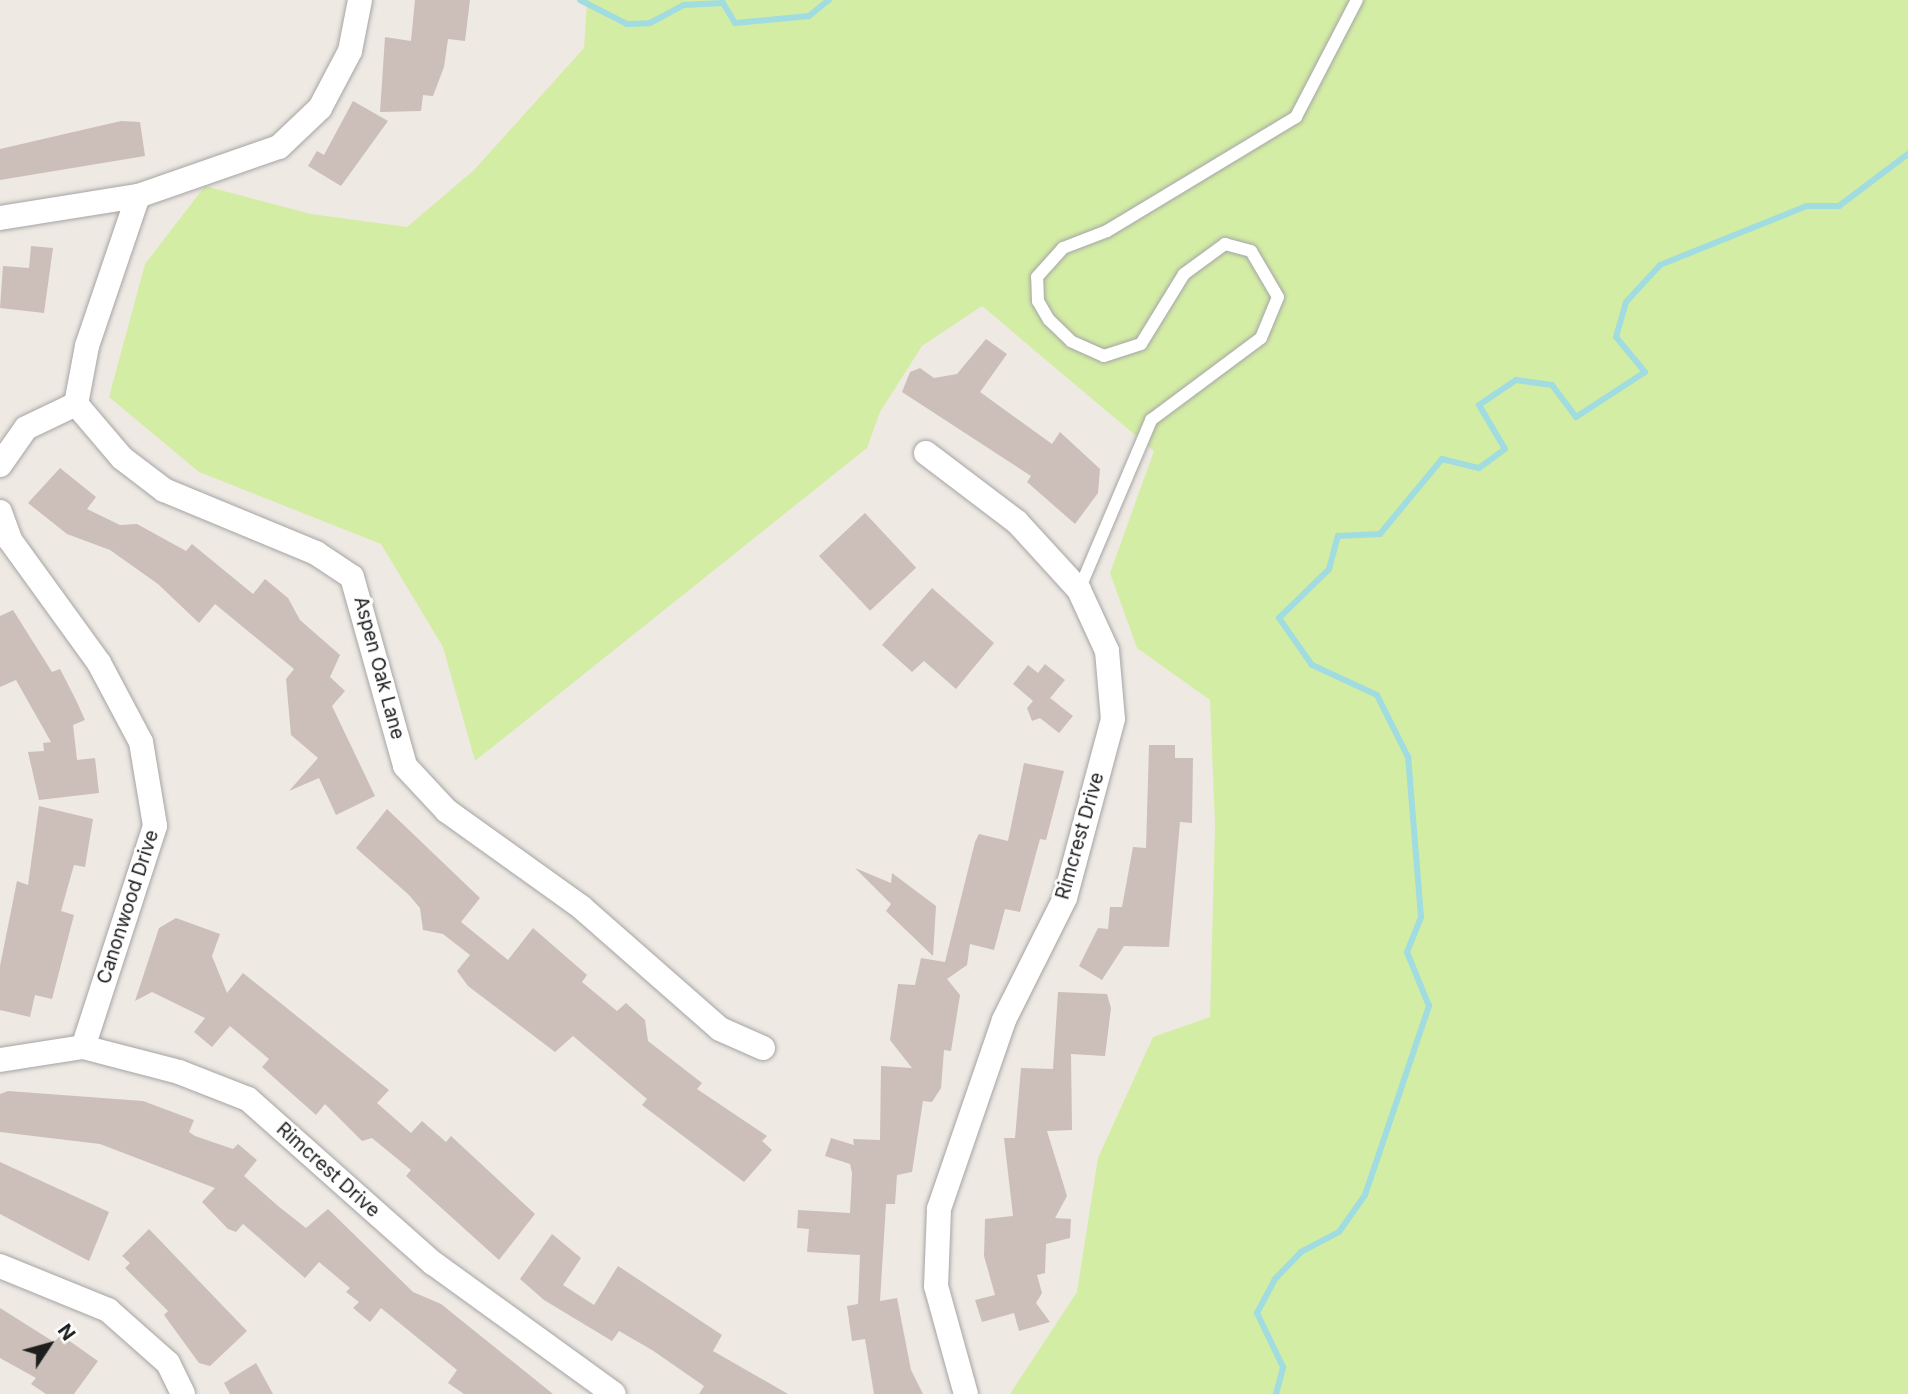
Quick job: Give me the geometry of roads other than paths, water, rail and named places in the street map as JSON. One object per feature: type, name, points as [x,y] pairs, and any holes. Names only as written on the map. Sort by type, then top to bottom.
[{"type":"street","points":[[0,218],[138,196],[279,147],[320,108],[350,51],[360,0]]},
{"type":"street","points":[[0,465],[26,428],[76,404],[87,346],[138,196]]},
{"type":"street","name":"Aspen Oak Lane","points":[[76,404],[122,458],[164,490],[316,553],[352,576],[405,766],[447,811],[581,907],[720,1029],[763,1048]]},
{"type":"street","name":"Rimcrest Drive","points":[[926,453],[1017,522],[1079,590],[1107,651],[1113,719],[1065,898],[1004,1020],[939,1209],[936,1286],[966,1394]]},
{"type":"street","name":"Canonwood Drive","points":[[0,512],[10,540],[99,663],[141,742],[155,826],[83,1047]]},
{"type":"street","name":"Rimcrest Drive","points":[[0,1060],[83,1047],[178,1072],[248,1099],[433,1263],[614,1394]]},
{"type":"street","points":[[0,1266],[108,1310],[168,1363],[183,1394]]},
{"type":"lane","points":[[1079,590],[1151,421],[1261,338],[1278,298],[1251,251],[1225,244],[1184,274],[1141,344],[1104,356],[1071,341],[1049,320],[1038,300],[1037,277],[1063,247],[1107,231],[1296,117],[1357,0]]},
{"type":"waterway","points":[[580,0],[627,24],[650,23],[684,5],[723,3],[735,23],[809,16],[829,0]]},
{"type":"waterway","points":[[1276,1394],[1283,1367],[1257,1313],[1275,1279],[1301,1252],[1339,1232],[1365,1195],[1429,1006],[1407,952],[1421,917],[1408,757],[1377,695],[1312,665],[1279,618],[1329,569],[1338,536],[1380,534],[1442,459],[1479,468],[1505,449],[1479,405],[1516,380],[1552,385],[1576,417],[1645,372],[1616,337],[1626,302],[1660,265],[1807,206],[1839,206],[1908,154]]}]
